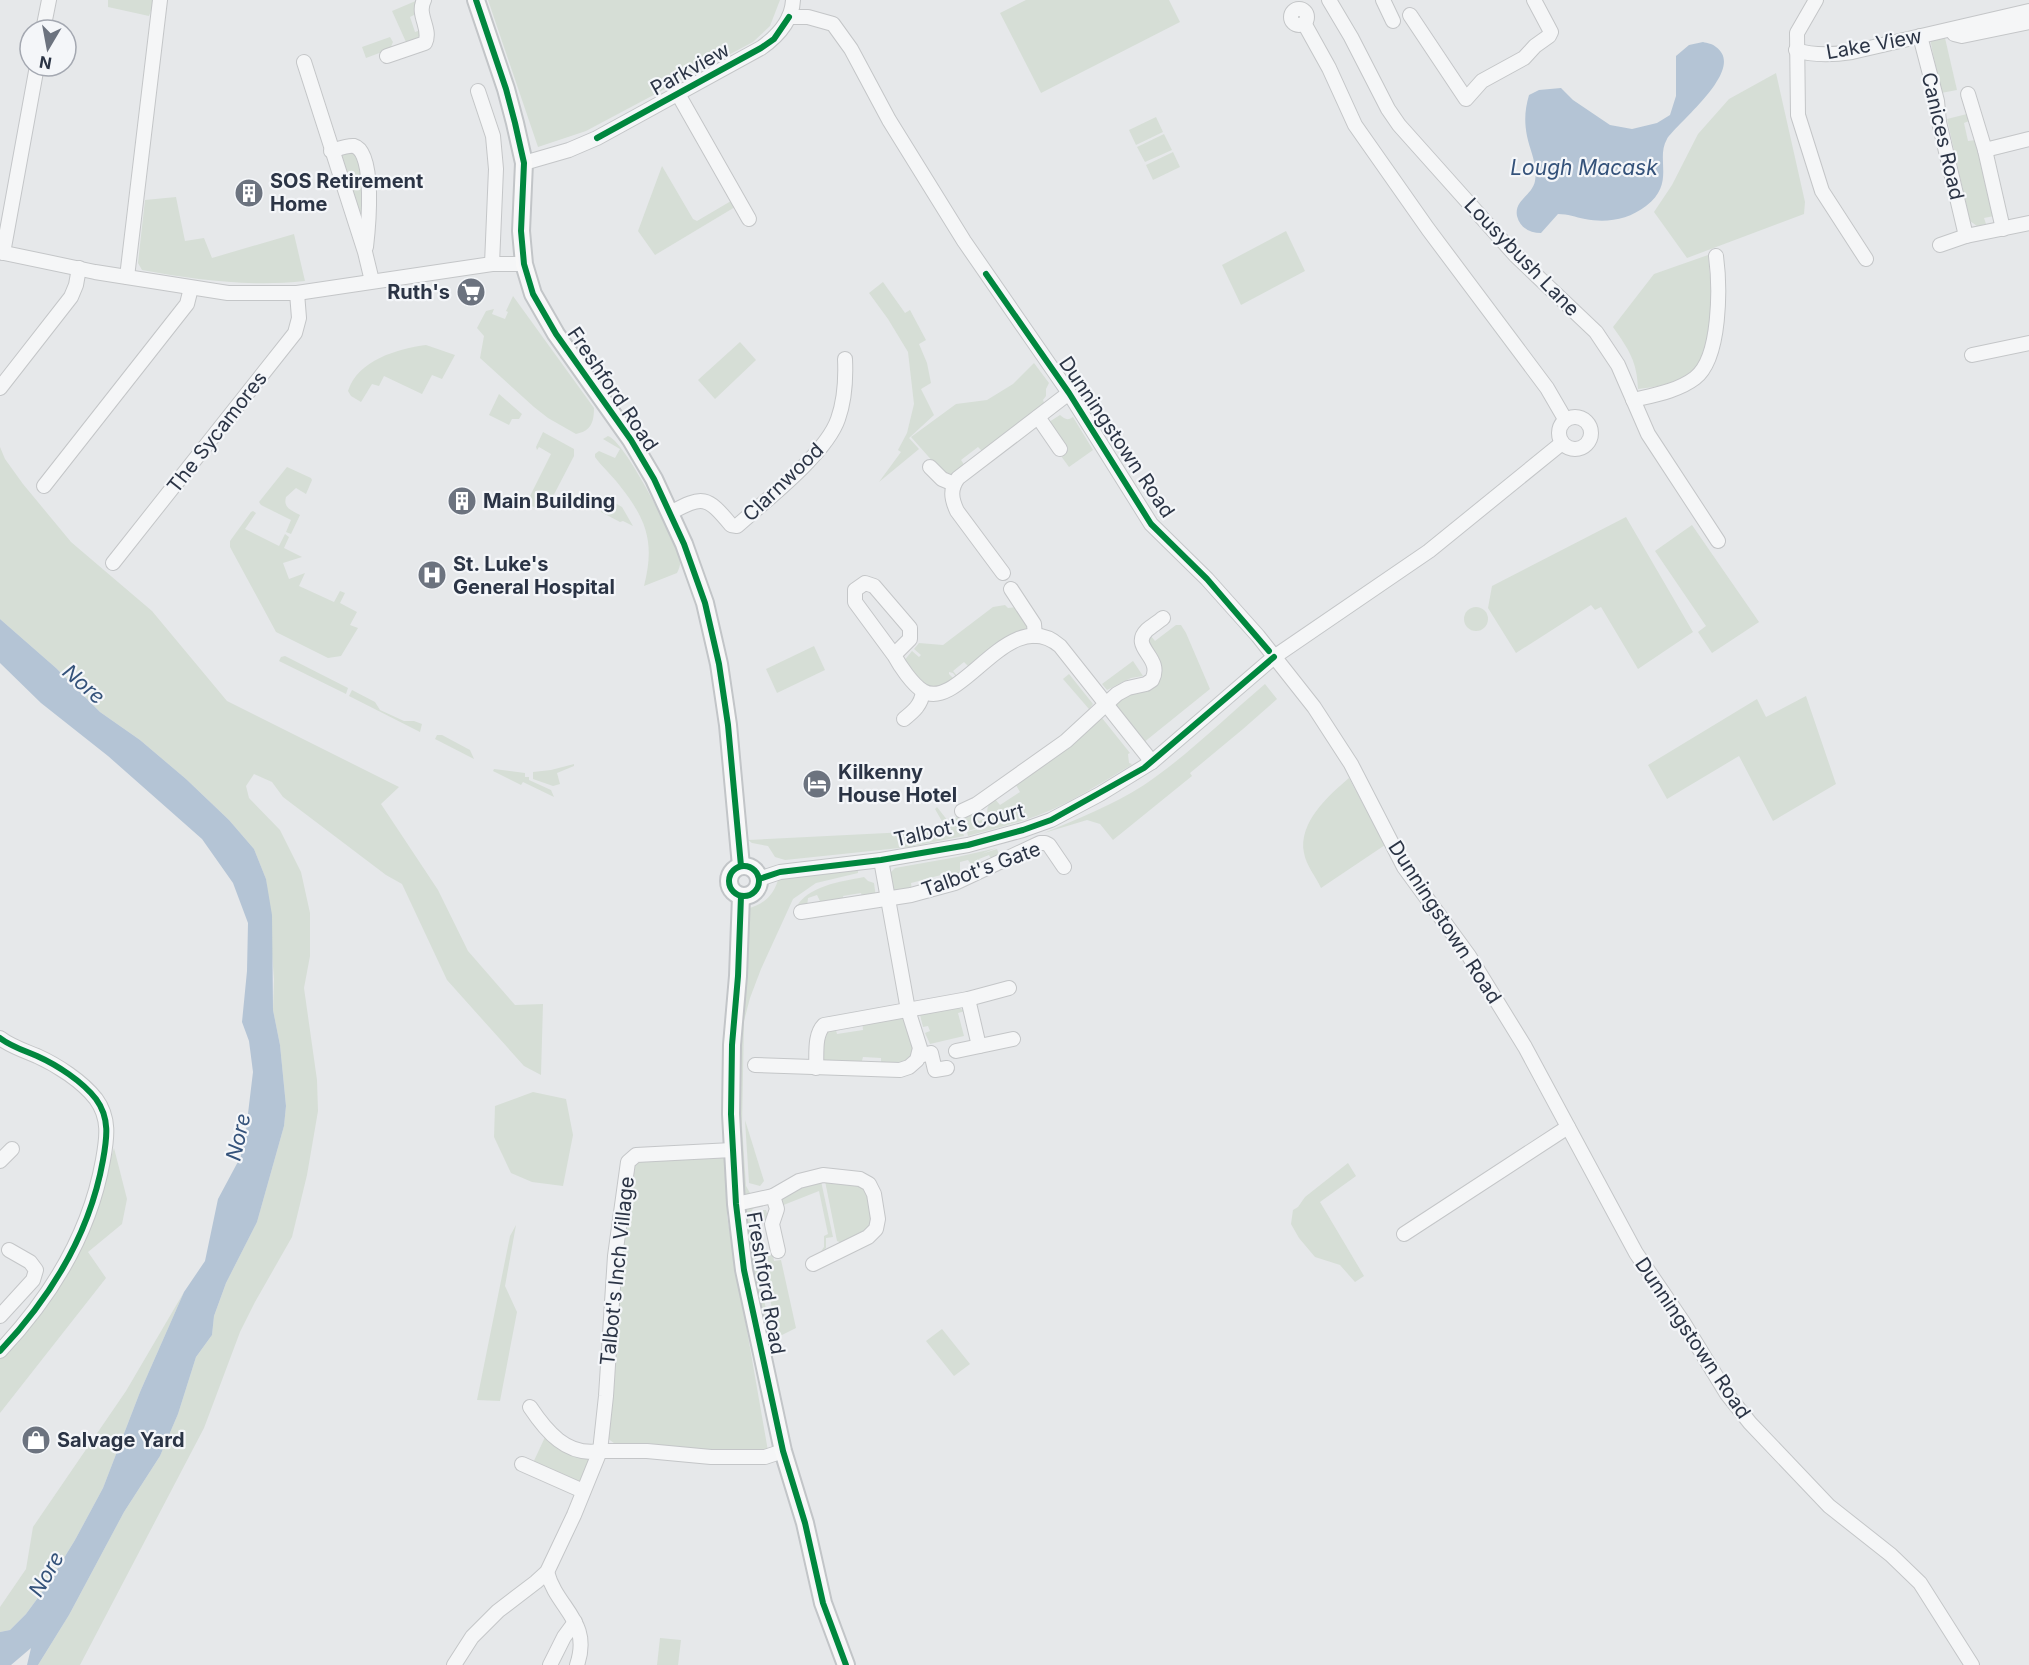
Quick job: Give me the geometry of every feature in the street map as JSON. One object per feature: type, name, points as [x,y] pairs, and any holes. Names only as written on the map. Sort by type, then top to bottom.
[{"type":"main road","name":"Freshford Road","points":[[476,0],[509,100],[524,163],[521,231],[524,264],[533,294],[584,375],[631,440],[654,479],[684,544],[705,603],[719,664],[732,760],[741,866],[734,870],[729,879],[732,890],[741,896],[731,1078],[732,1150],[744,1270],[783,1451],[804,1523],[823,1603],[846,1665]]},
{"type":"main road","points":[[741,866],[754,870],[759,879],[754,892],[748,896],[741,896]]},
{"type":"street","points":[[46,18],[49,0]]},
{"type":"street","points":[[126,277],[160,0]]},
{"type":"street","points":[[387,56],[399,44],[425,43],[427,39],[422,13],[424,0]]},
{"type":"street","points":[[789,16],[793,0]]},
{"type":"street","name":"Lousybush Lane","points":[[1329,0],[1352,37],[1388,109],[1399,125],[1516,256],[1596,332],[1618,365],[1648,434],[1718,541]]},
{"type":"street","points":[[1383,0],[1394,21]]},
{"type":"street","points":[[1410,15],[1466,99],[1482,81],[1524,58],[1549,36],[1551,32],[1534,0]]},
{"type":"street","points":[[1816,0],[1797,33],[1798,115],[1822,191],[1866,259]]},
{"type":"street","name":"Lake View","points":[[1796,51],[1807,54],[1837,54],[2029,11]]},
{"type":"street","name":"Parkview","points":[[524,163],[569,150],[597,138],[678,94],[774,39],[789,16]]},
{"type":"street","name":"Dunningstown Road","points":[[789,16],[808,17],[833,24],[845,40],[889,120],[964,241],[1069,393],[1151,524],[1207,579],[1314,707],[1351,764],[1404,867],[1469,956],[1525,1047],[1636,1253],[1683,1322],[1726,1394],[1750,1423],[1829,1506],[1891,1555],[1920,1583],[1972,1665]]},
{"type":"street","name":"Lake View","points":[[1952,29],[1954,35],[1962,36],[2029,22]]},
{"type":"street","points":[[1304,23],[1329,68],[1355,125],[1428,229],[1547,388],[1565,420]]},
{"type":"street","name":"Canices Road","points":[[1920,36],[1937,101],[1939,122],[1966,236]]},
{"type":"street","points":[[304,62],[365,252],[372,281]]},
{"type":"street","points":[[35,78],[2,252],[126,277],[228,293],[297,293],[492,264],[524,264]]},
{"type":"street","points":[[478,91],[493,135],[496,169],[492,264]]},
{"type":"street","points":[[678,94],[749,219]]},
{"type":"street","points":[[1968,94],[1985,150],[2003,229]]},
{"type":"street","points":[[1985,150],[2029,139]]},
{"type":"street","points":[[331,151],[352,146],[358,148],[362,153],[368,174],[369,199],[365,252]]},
{"type":"street","points":[[1940,245],[1966,236],[2029,223]]},
{"type":"street","points":[[1633,400],[1665,392],[1696,377],[1710,355],[1716,332],[1718,268],[1716,256]]},
{"type":"street","points":[[0,388],[71,297],[76,285],[78,268]]},
{"type":"street","points":[[44,486],[188,304],[191,288]]},
{"type":"street","name":"The Sycamores","points":[[113,563],[295,333],[299,318],[297,293]]},
{"type":"street","points":[[1972,355],[2029,343]]},
{"type":"street","name":"Clarnwood","points":[[670,513],[685,505],[710,502],[731,525],[737,526],[810,459],[826,441],[838,420],[846,383],[845,359]]},
{"type":"street","points":[[1003,573],[957,511],[952,501],[954,484],[958,478],[1069,393]]},
{"type":"street","points":[[1038,417],[1060,448]]},
{"type":"street","points":[[1573,417],[1587,422],[1591,430],[1586,445],[1579,449],[1570,449],[1562,443],[1558,433],[1565,420],[1573,417]]},
{"type":"street","name":"Talbot's Court","points":[[759,879],[780,872],[881,860],[968,844],[1023,830],[1071,810],[1152,762],[1274,657],[1430,551],[1562,443]]},
{"type":"street","points":[[930,467],[942,479],[954,484]]},
{"type":"street","points":[[894,655],[910,639],[910,628],[874,586],[865,583],[859,585],[855,590],[855,602],[902,669],[923,692],[934,693],[953,687],[993,655],[1019,638],[1035,636],[1053,640],[1152,762]]},
{"type":"street","points":[[1012,595],[1034,624],[1035,636]]},
{"type":"street","name":"Talbot's Court","points":[[962,811],[980,809],[1128,688],[1146,684],[1152,680],[1156,668],[1154,661],[1144,650],[1142,639],[1145,632],[1163,618]]},
{"type":"street","points":[[904,719],[916,710],[922,700],[923,692]]},
{"type":"street","name":"Talbot's Gate","points":[[801,912],[911,895],[955,883],[1040,843],[1049,845],[1064,867]]},
{"type":"street","points":[[755,1065],[900,1070],[914,1063],[919,1056],[920,1048],[908,1010],[881,860]]},
{"type":"street","points":[[816,1068],[819,1030],[824,1025],[968,999],[1009,988]]},
{"type":"street","points":[[968,999],[979,1046]]},
{"type":"street","points":[[0,1038],[49,1061],[76,1081],[95,1098],[103,1113],[107,1130],[99,1183],[75,1245],[48,1291],[0,1351]]},
{"type":"street","points":[[956,1051],[1013,1039]]},
{"type":"street","points":[[919,1056],[931,1053],[935,1070],[947,1068]]},
{"type":"street","points":[[1404,1234],[1568,1127]]},
{"type":"street","points":[[0,1161],[12,1149]]},
{"type":"street","name":"Talbot's Inch Village","points":[[454,1665],[472,1637],[498,1611],[547,1572],[600,1451],[615,1256],[628,1162],[636,1155],[732,1150]]},
{"type":"street","points":[[736,1204],[773,1196],[799,1181],[823,1175],[854,1178],[869,1184],[874,1194],[878,1219],[876,1229],[868,1237],[833,1246],[813,1264]]},
{"type":"street","points":[[773,1196],[777,1209],[772,1224],[778,1251]]},
{"type":"street","points":[[0,1316],[33,1280],[36,1270],[30,1262],[9,1250]]},
{"type":"street","points":[[530,1407],[547,1431],[567,1446],[582,1451],[647,1451],[711,1457],[761,1457],[783,1451]]},
{"type":"street","points":[[522,1464],[583,1491]]},
{"type":"street","points":[[547,1572],[550,1584],[580,1633],[581,1649],[577,1665]]},
{"type":"street","points":[[550,1665],[564,1636],[575,1622]]},
{"type":"shaded area","points":[[108,0],[155,0],[149,16],[108,7]]},
{"type":"shaded area","points":[[418,0],[416,14],[410,17],[415,32],[421,30],[422,39],[408,43],[392,11]]},
{"type":"shaded area","points":[[488,0],[780,0],[770,26],[753,42],[586,131],[538,147]]},
{"type":"shaded area","points":[[1026,0],[1169,0],[1180,22],[1041,93],[1000,13]]},
{"type":"shaded area","points":[[390,37],[393,42],[390,49],[366,58],[362,47]]},
{"type":"shaded area","points":[[1945,38],[1957,90],[1941,93],[1930,39]]},
{"type":"shaded area","points":[[1776,73],[1805,202],[1804,214],[1687,258],[1654,212],[1672,185],[1698,134],[1729,99]]},
{"type":"shaded area","points":[[1967,114],[1969,121],[1964,123],[1968,141],[1976,140],[1987,178],[1984,180],[1994,216],[1984,218],[1986,224],[1977,226],[1970,221],[1947,119]]},
{"type":"shaded area","points":[[1156,117],[1163,132],[1136,145],[1129,130]]},
{"type":"shaded area","points":[[1164,134],[1172,150],[1145,162],[1137,147]]},
{"type":"shaded area","points":[[351,151],[359,155],[364,206],[361,230],[339,157]]},
{"type":"shaded area","points":[[1173,152],[1180,167],[1153,180],[1146,165]]},
{"type":"shaded area","points":[[662,166],[693,219],[697,221],[731,201],[735,207],[655,255],[638,231]]},
{"type":"shaded area","points":[[176,197],[185,241],[204,238],[212,258],[294,234],[305,281],[223,282],[142,270],[138,263],[145,200]]},
{"type":"shaded area","points":[[1286,231],[1305,271],[1241,305],[1222,265]]},
{"type":"shaded area","points":[[1708,255],[1711,312],[1708,342],[1704,355],[1692,371],[1678,380],[1638,389],[1631,356],[1613,327],[1654,274]]},
{"type":"shaded area","points":[[883,282],[905,313],[910,310],[926,340],[919,344],[927,363],[931,383],[921,389],[934,415],[909,438],[919,449],[879,482],[901,452],[898,450],[907,433],[914,404],[908,352],[869,293]]},
{"type":"shaded area","points":[[513,296],[594,408],[592,422],[585,431],[576,434],[548,418],[480,358],[484,336],[477,328],[486,311],[494,309],[492,314],[505,319]]},
{"type":"shaded area","points":[[740,342],[756,360],[715,399],[698,380]]},
{"type":"shaded area","points":[[426,345],[455,355],[442,379],[432,375],[422,394],[384,376],[379,386],[372,384],[361,402],[351,396],[348,391],[353,380],[369,364],[391,353]]},
{"type":"shaded area","points":[[1034,363],[1049,383],[1043,400],[1045,405],[984,453],[978,447],[961,460],[965,466],[957,472],[950,475],[943,473],[911,437],[956,404],[987,400],[1013,384]]},
{"type":"shaded area","points":[[499,394],[522,414],[519,419],[512,419],[509,425],[489,415]]},
{"type":"shaded area","points":[[1060,415],[1066,419],[1073,417],[1093,450],[1069,467],[1061,456],[1068,450],[1049,422]]},
{"type":"shaded area","points":[[543,432],[574,449],[574,456],[548,506],[540,509],[526,504],[551,454],[539,447],[537,450],[536,447]]},
{"type":"shaded area","points":[[608,436],[616,442],[637,472],[660,513],[680,559],[677,573],[644,586],[649,557],[642,521],[629,498],[595,457],[599,451],[615,458],[620,449],[603,439]]},
{"type":"shaded area","points":[[0,447],[5,459],[23,484],[71,542],[152,611],[227,701],[399,787],[381,804],[438,890],[468,951],[515,1005],[543,1004],[541,1075],[524,1066],[447,980],[402,884],[386,875],[283,797],[272,782],[254,774],[246,786],[249,798],[280,830],[301,872],[310,913],[310,956],[304,988],[317,1080],[318,1111],[307,1175],[292,1237],[240,1332],[204,1428],[80,1665],[38,1665],[69,1615],[124,1512],[160,1456],[178,1414],[196,1357],[212,1335],[214,1316],[226,1283],[257,1222],[284,1126],[286,1106],[280,1045],[273,1010],[274,979],[266,879],[254,849],[229,820],[186,779],[140,740],[100,712],[56,668],[0,619]]},
{"type":"shaded area","points":[[287,467],[312,480],[306,494],[296,488],[286,497],[287,506],[300,515],[291,534],[286,532],[291,520],[259,502]]},
{"type":"shaded area","points":[[608,499],[622,507],[633,526],[601,512]]},
{"type":"shaded area","points":[[253,511],[256,513],[245,529],[279,546],[285,534],[289,537],[284,548],[302,557],[283,563],[289,579],[305,573],[299,586],[334,602],[340,591],[345,593],[340,603],[357,612],[350,625],[358,628],[341,656],[328,658],[276,632],[230,547],[230,541]]},
{"type":"shaded area","points":[[1626,517],[1693,632],[1638,669],[1601,607],[1595,610],[1591,605],[1516,653],[1488,608],[1492,586]]},
{"type":"shaded area","points":[[1692,525],[1759,622],[1712,653],[1698,632],[1706,626],[1655,551]]},
{"type":"shaded area","points":[[1005,605],[1008,608],[1018,607],[1027,622],[1028,629],[970,668],[964,662],[953,671],[957,678],[949,672],[955,680],[945,687],[925,689],[903,662],[912,651],[919,657],[921,655],[914,649],[919,643],[943,645],[993,607]]},
{"type":"shaded area","points":[[1476,607],[1484,611],[1488,619],[1484,627],[1476,631],[1468,627],[1464,619],[1468,611]]},
{"type":"shaded area","points":[[1176,625],[1181,625],[1186,633],[1210,689],[1143,743],[1116,706],[1126,694],[1154,685],[1146,642],[1150,635],[1155,641]]},
{"type":"shaded area","points":[[814,646],[825,670],[777,693],[766,669]]},
{"type":"shaded area","points":[[285,656],[348,688],[346,694],[279,661]]},
{"type":"shaded area","points":[[1133,661],[1143,676],[1131,678],[1107,690],[1102,684]]},
{"type":"shaded area","points":[[1069,674],[1093,704],[1089,709],[1063,679]]},
{"type":"shaded area","points":[[1265,684],[1277,699],[1190,773],[1192,776],[1113,840],[1100,824],[1087,820],[1044,833],[1107,805],[1144,785],[1191,749]]},
{"type":"shaded area","points":[[352,690],[375,702],[380,710],[404,721],[422,724],[420,732],[349,696]]},
{"type":"shaded area","points":[[1806,696],[1836,784],[1773,821],[1739,756],[1667,799],[1648,765],[1757,699],[1766,717]]},
{"type":"shaded area","points":[[1102,718],[1130,753],[1128,754],[1129,763],[1132,764],[1130,766],[1044,813],[968,836],[967,832],[1023,817],[967,831],[962,818],[973,815],[979,821],[988,817],[988,806],[995,799],[1000,805],[1020,792],[1016,785]]},
{"type":"shaded area","points":[[437,735],[442,735],[470,750],[474,759],[435,739]]},
{"type":"shaded area","points":[[574,764],[557,773],[560,784],[553,786],[533,779],[533,772]]},
{"type":"shaded area","points":[[494,769],[525,773],[525,777],[529,777],[529,780],[551,790],[554,797],[523,782],[521,785],[493,771]]},
{"type":"shaded area","points":[[1349,778],[1385,845],[1321,888],[1305,857],[1303,842],[1316,811]]},
{"type":"shaded area","points":[[937,807],[948,821],[958,817],[964,836],[909,847],[785,860],[775,857],[768,846],[748,840],[947,830],[935,809]]},
{"type":"shaded area","points":[[997,848],[981,854],[997,849],[1000,857],[992,861],[989,855],[979,859],[981,866],[973,867],[968,860],[960,862],[960,875],[944,882],[941,875],[911,883],[912,891],[893,892],[889,874],[895,868]]},
{"type":"shaded area","points":[[858,868],[858,873],[816,883],[793,899],[750,998],[744,1021],[742,1126],[746,1186],[750,1193],[754,1194],[747,1196],[741,1189],[736,1121],[747,909],[768,897],[775,888],[779,876]]},
{"type":"shaded area","points":[[864,877],[874,883],[876,898],[863,901],[861,893],[843,896],[844,903],[822,905],[817,895],[808,898],[807,907],[795,909],[801,901],[816,890]]},
{"type":"shaded area","points":[[957,1007],[965,1011],[958,1013],[964,1036],[930,1044],[925,1033],[930,1031],[928,1026],[923,1027],[920,1015]]},
{"type":"shaded area","points":[[903,1017],[916,1052],[906,1063],[881,1065],[881,1058],[863,1057],[861,1064],[828,1063],[822,1060],[825,1030],[835,1027],[837,1034],[863,1030],[862,1021]]},
{"type":"shaded area","points":[[533,1092],[566,1099],[573,1135],[563,1186],[532,1182],[511,1173],[494,1137],[495,1106]]},
{"type":"shaded area","points":[[745,1120],[764,1181],[760,1186],[749,1183]]},
{"type":"shaded area","points":[[114,1148],[127,1199],[122,1224],[88,1252],[106,1278],[0,1413],[0,1359],[40,1315],[64,1276],[93,1213]]},
{"type":"shaded area","points":[[727,1156],[727,1216],[768,1451],[723,1453],[618,1446],[607,1438],[617,1335],[614,1333],[619,1319],[618,1260],[622,1259],[623,1252],[620,1249],[625,1199],[635,1161]]},
{"type":"shaded area","points":[[1348,1163],[1356,1176],[1320,1202],[1364,1276],[1355,1282],[1340,1265],[1315,1257],[1291,1224],[1293,1210],[1305,1197]]},
{"type":"shaded area","points":[[821,1181],[833,1237],[826,1238],[826,1248],[818,1256],[824,1247],[824,1236],[828,1234],[819,1191],[781,1206],[783,1197],[801,1186]]},
{"type":"shaded area","points":[[825,1181],[853,1183],[866,1187],[873,1220],[870,1230],[842,1243],[837,1241]]},
{"type":"shaded area","points":[[756,1206],[750,1218],[759,1278],[773,1340],[765,1343],[757,1307],[744,1212],[747,1208]]},
{"type":"shaded area","points":[[763,1210],[766,1210],[769,1220],[758,1224],[765,1256],[773,1255],[774,1261],[781,1260],[796,1328],[778,1337],[763,1265],[757,1221],[763,1214]]},
{"type":"shaded area","points":[[516,1225],[505,1286],[517,1312],[500,1401],[477,1400],[510,1236]]},
{"type":"shaded area","points":[[184,1292],[140,1392],[103,1488],[75,1540],[26,1614],[10,1630],[0,1632],[0,1607],[26,1569],[33,1527],[126,1391]]},
{"type":"shaded area","points":[[942,1329],[970,1364],[954,1376],[926,1341]]},
{"type":"shaded area","points":[[546,1435],[591,1456],[581,1486],[532,1465]]},
{"type":"shaded area","points":[[660,1638],[681,1640],[678,1665],[657,1665]]},
{"type":"water","name":"Lough Macask","points":[[1703,42],[1716,47],[1723,57],[1723,68],[1707,95],[1667,139],[1663,155],[1663,180],[1655,197],[1639,211],[1617,219],[1593,220],[1558,214],[1541,233],[1529,231],[1523,227],[1517,216],[1518,206],[1533,186],[1536,175],[1525,125],[1529,95],[1539,90],[1561,88],[1573,100],[1610,125],[1632,129],[1657,123],[1670,115],[1676,96],[1676,56],[1689,45]]},
{"type":"water","points":[[0,619],[56,668],[100,712],[140,740],[186,779],[229,820],[254,849],[266,879],[272,915],[273,1010],[280,1045],[286,1106],[284,1126],[257,1222],[226,1283],[214,1316],[212,1335],[196,1357],[178,1414],[160,1456],[124,1512],[69,1615],[38,1665],[27,1665],[31,1648],[11,1665],[0,1665],[0,1632],[10,1630],[26,1614],[48,1584],[103,1488],[140,1392],[184,1292],[205,1261],[218,1199],[241,1156],[240,1150],[246,1130],[253,1072],[249,1041],[242,1022],[247,971],[248,923],[233,883],[202,839],[108,756],[41,703],[0,663]]},
{"type":"cycle path","points":[[476,0],[506,89],[524,163],[521,231],[524,264],[533,294],[556,334],[631,440],[654,479],[684,544],[705,603],[719,664],[728,725],[741,866]]},
{"type":"cycle path","points":[[597,138],[761,48],[774,39],[789,17]]},
{"type":"cycle path","points":[[986,274],[1069,393],[1151,524],[1207,579],[1269,651]]},
{"type":"cycle path","points":[[759,879],[780,872],[881,860],[968,845],[1051,820],[1144,768],[1274,657]]},
{"type":"cycle path","points":[[744,866],[755,870],[759,881],[755,892],[744,896],[733,892],[729,881],[733,870],[744,866]]},
{"type":"cycle path","points":[[741,896],[738,976],[732,1045],[731,1114],[736,1204],[744,1270],[783,1451],[805,1523],[823,1603],[846,1665]]},
{"type":"cycle path","points":[[0,1038],[53,1064],[84,1086],[96,1099],[104,1113],[106,1128],[97,1187],[78,1239],[51,1287],[0,1351]]},
{"type":"place","name":"SOS Retirement Home","points":[[249,193]]},
{"type":"place","name":"Ruth's","points":[[471,292]]},
{"type":"place","name":"Main Building","points":[[462,501]]},
{"type":"place","name":"St. Luke's General Hospital","points":[[432,575]]},
{"type":"place","name":"Kilkenny House Hotel","points":[[817,784]]},
{"type":"place","name":"Salvage Yard","points":[[36,1440]]},
{"type":"water label","name":"Nore","points":[[84,684]]},
{"type":"water label","name":"Nore","points":[[238,1137]]},
{"type":"water label","name":"Nore","points":[[46,1574]]}]
